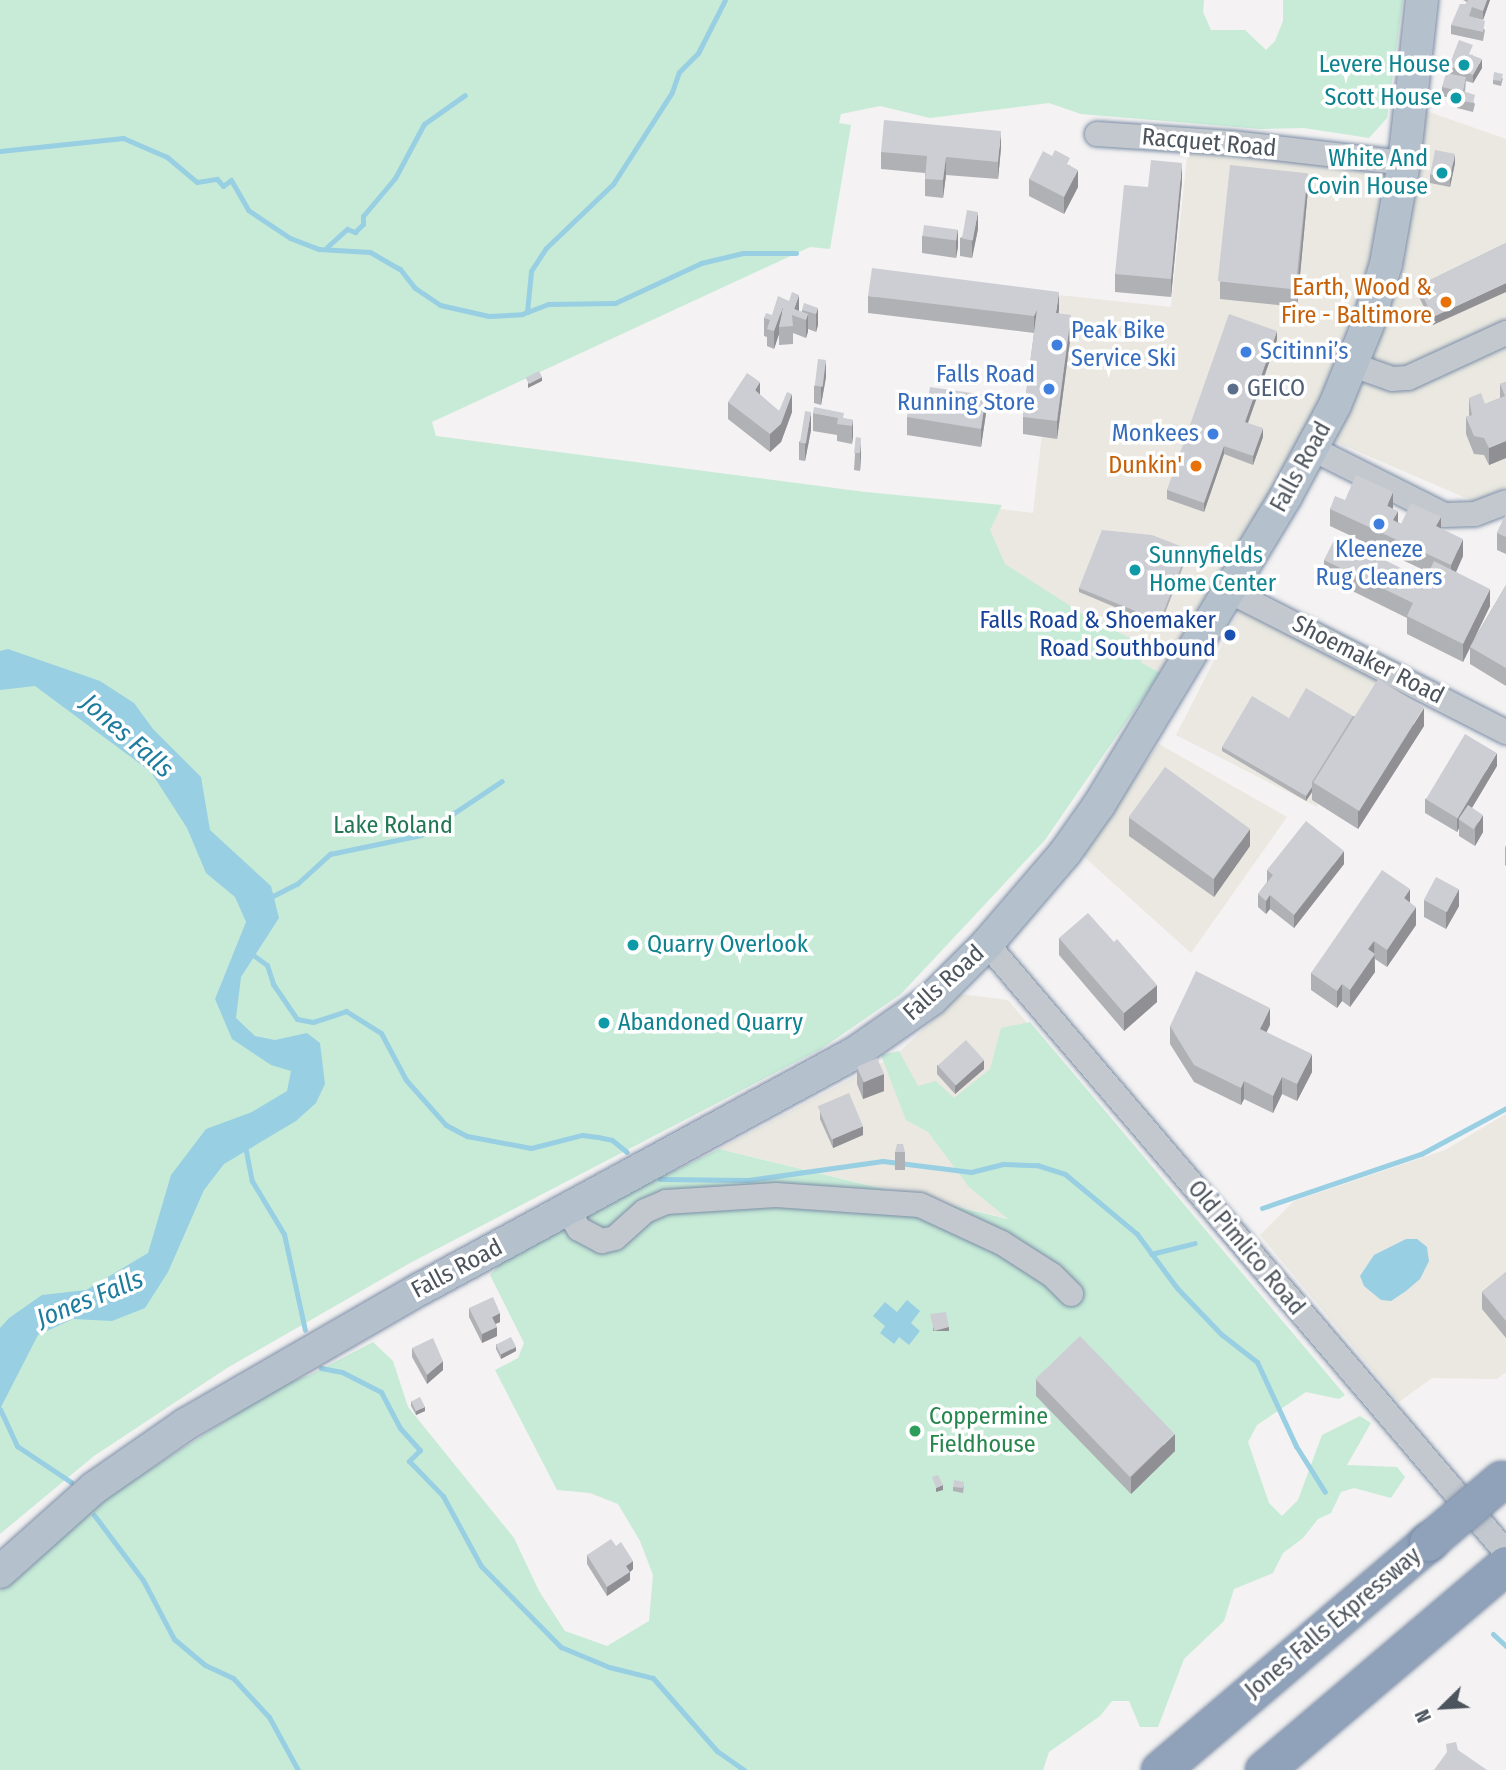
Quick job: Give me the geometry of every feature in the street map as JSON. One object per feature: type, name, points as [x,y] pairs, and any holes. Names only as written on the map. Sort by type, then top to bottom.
[{"type":"highway","name":"Jones Falls Expressway","points":[[1160,1770],[1503,1477]]},
{"type":"highway","points":[[1264,1770],[1506,1565]]},
{"type":"main road","name":"Falls Road","points":[[0,1573],[94,1488],[186,1424],[568,1209],[863,1048],[932,999],[987,944],[1085,827],[1230,591],[1313,449],[1353,365],[1385,264],[1404,163],[1422,0]]},
{"type":"street","name":"Racquet Road","points":[[1097,134],[1232,143],[1404,163]]},
{"type":"street","points":[[1353,365],[1392,379],[1408,378],[1506,333]]},
{"type":"street","points":[[1313,449],[1444,515],[1475,514],[1506,502]]},
{"type":"street","name":"Shoemaker Road","points":[[1230,591],[1506,732]]},
{"type":"street","name":"Old Pimlico Road","points":[[987,944],[1506,1552]]},
{"type":"street","points":[[568,1209],[579,1229],[602,1241],[615,1238],[645,1211],[666,1202],[776,1195],[920,1205],[1002,1243],[1052,1275],[1071,1294]]},
{"type":"shaded area","points":[[1409,105],[1506,139],[1506,487],[1475,502],[1322,436],[1255,545],[1240,541],[1160,673],[865,492],[1033,513],[1058,295],[1171,307],[1189,138],[1402,161]]},
{"type":"shaded area","points":[[1251,588],[1392,660],[1317,807],[1176,735]]},
{"type":"shaded area","points":[[1159,744],[1287,817],[1191,953],[1080,853]]},
{"type":"shaded area","points":[[961,994],[1008,1000],[1119,1134],[1019,1221],[719,1149],[896,1055]]},
{"type":"shaded area","points":[[1506,1114],[1506,1372],[1497,1379],[1432,1378],[1399,1402],[1260,1235],[1294,1201],[1445,1150]]},
{"type":"green space","name":"Lake Roland","points":[[0,0],[1204,0],[1203,12],[1211,30],[1245,30],[1266,50],[1275,41],[1283,21],[1283,0],[1403,0],[1387,118],[1369,138],[1304,128],[1260,129],[1081,114],[1049,103],[930,118],[880,106],[841,114],[839,123],[851,125],[830,249],[810,247],[432,422],[436,436],[865,492],[1002,505],[990,530],[1005,564],[1089,618],[1140,643],[1146,654],[1141,662],[1160,673],[1045,840],[901,994],[821,1049],[410,1263],[227,1368],[94,1456],[0,1534]]},
{"type":"green space","points":[[1030,1022],[1345,1395],[1339,1399],[1306,1392],[1257,1425],[1248,1442],[1269,1503],[1282,1516],[1298,1500],[1322,1435],[1360,1416],[1371,1423],[1347,1465],[1397,1467],[1405,1477],[1391,1498],[1354,1488],[1341,1492],[1331,1513],[1318,1519],[1303,1538],[1283,1553],[1273,1573],[1234,1589],[1224,1621],[1184,1659],[1158,1727],[1140,1727],[1129,1701],[1112,1701],[1100,1716],[1049,1752],[1043,1770],[0,1770],[0,1591],[45,1542],[112,1494],[281,1385],[310,1375],[373,1342],[393,1361],[408,1407],[514,1538],[539,1591],[565,1631],[607,1646],[649,1621],[653,1575],[640,1541],[618,1504],[590,1493],[557,1490],[495,1370],[518,1358],[524,1343],[490,1275],[503,1260],[522,1253],[519,1246],[719,1149],[1008,1219],[969,1187],[928,1132],[906,1120],[881,1055],[899,1051],[918,1086],[936,1081],[954,1098],[990,1069],[1001,1028]]},
{"type":"water","name":"Jones Falls","points":[[8,649],[100,681],[134,703],[153,729],[201,777],[210,830],[271,886],[279,918],[241,977],[236,1018],[255,1036],[275,1040],[307,1033],[320,1043],[325,1084],[316,1103],[296,1121],[224,1164],[204,1190],[168,1272],[145,1308],[112,1321],[73,1319],[38,1335],[0,1409],[0,1328],[9,1318],[42,1295],[86,1290],[148,1253],[171,1175],[206,1129],[252,1112],[287,1091],[291,1071],[271,1065],[232,1039],[215,999],[246,922],[235,897],[206,873],[187,828],[151,772],[35,686],[0,690],[0,651]]},
{"type":"water","points":[[1406,1239],[1417,1239],[1427,1247],[1429,1261],[1420,1279],[1406,1291],[1391,1301],[1381,1300],[1364,1286],[1360,1276],[1374,1255]]},
{"type":"water","points":[[907,1300],[920,1311],[911,1323],[920,1331],[909,1345],[899,1337],[894,1344],[880,1333],[885,1326],[873,1316],[885,1302],[897,1312]]},
{"type":"building","points":[[1468,0],[1487,0],[1483,11],[1472,7],[1469,16],[1485,21],[1483,32],[1451,25],[1460,4],[1466,4]]},
{"type":"building","points":[[1459,40],[1473,45],[1469,54],[1482,59],[1473,75],[1449,66]]},
{"type":"building","points":[[1494,72],[1503,74],[1501,81],[1493,80]]},
{"type":"building","points":[[1446,73],[1466,77],[1463,91],[1475,95],[1473,103],[1457,100],[1459,91],[1442,87]]},
{"type":"building","points":[[884,120],[1001,131],[998,162],[946,157],[943,180],[925,179],[927,156],[881,152]]},
{"type":"building","points":[[1055,150],[1070,158],[1067,164],[1078,170],[1064,197],[1029,179],[1043,151],[1052,156]]},
{"type":"building","points":[[1435,150],[1455,154],[1450,178],[1430,175]]},
{"type":"building","points":[[1151,160],[1182,163],[1171,279],[1115,274],[1124,185],[1148,187]]},
{"type":"building","points":[[1230,165],[1308,173],[1295,290],[1218,281]]},
{"type":"building","points":[[967,210],[978,212],[973,240],[962,239]]},
{"type":"building","points":[[924,225],[958,230],[956,241],[922,236]]},
{"type":"building","points":[[1506,243],[1506,283],[1433,317],[1418,286]]},
{"type":"building","points":[[872,268],[1059,292],[1056,313],[1071,315],[1057,421],[1023,417],[1037,310],[1034,316],[868,296]]},
{"type":"building","points":[[792,292],[799,295],[794,309],[808,314],[806,320],[792,315],[793,326],[779,327],[784,304],[774,331],[767,329],[770,320],[764,318],[766,313],[772,315],[778,296],[789,301]]},
{"type":"building","points":[[804,303],[818,308],[816,314],[802,310]]},
{"type":"building","points":[[1229,314],[1277,331],[1245,422],[1263,428],[1253,456],[1224,446],[1204,503],[1167,490]]},
{"type":"building","points":[[818,359],[826,360],[823,387],[815,386]]},
{"type":"building","points":[[539,371],[542,377],[529,384],[526,378]]},
{"type":"building","points":[[747,373],[760,382],[755,390],[779,411],[787,392],[792,394],[781,424],[770,434],[728,402]]},
{"type":"building","points":[[1506,382],[1506,441],[1489,448],[1484,438],[1474,436],[1466,417],[1472,415],[1469,398],[1481,393],[1485,404],[1505,396],[1500,384]]},
{"type":"building","points":[[930,387],[986,395],[981,429],[907,417],[909,403],[927,405]]},
{"type":"building","points":[[814,407],[844,413],[843,418],[853,420],[852,426],[837,424],[838,418],[813,413]]},
{"type":"building","points":[[805,411],[811,412],[806,444],[800,443]]},
{"type":"building","points":[[856,437],[861,438],[860,453],[854,453]]},
{"type":"building","points":[[1356,475],[1393,492],[1387,506],[1398,511],[1393,520],[1401,524],[1411,503],[1441,517],[1436,526],[1463,539],[1451,565],[1330,509],[1335,496],[1345,500]]},
{"type":"building","points":[[1506,514],[1506,537],[1497,533]]},
{"type":"building","name":"Sunnyfields Home Center","points":[[1102,530],[1152,535],[1188,549],[1160,621],[1079,588]]},
{"type":"building","points":[[1336,536],[1425,580],[1434,561],[1490,589],[1463,644],[1407,616],[1413,603],[1324,560]]},
{"type":"building","points":[[1506,585],[1506,668],[1470,647]]},
{"type":"building","points":[[1378,679],[1424,708],[1359,811],[1313,782]]},
{"type":"building","points":[[1306,688],[1353,716],[1306,796],[1222,747],[1252,696],[1289,718]]},
{"type":"building","points":[[1465,734],[1497,753],[1458,818],[1426,799]]},
{"type":"building","points":[[1165,767],[1250,829],[1214,879],[1129,817]]},
{"type":"building","points":[[1468,805],[1483,815],[1473,829],[1458,819]]},
{"type":"building","points":[[1306,821],[1344,851],[1294,915],[1270,895],[1266,901],[1258,894],[1273,875],[1267,870]]},
{"type":"building","points":[[1382,870],[1410,889],[1404,898],[1416,907],[1387,950],[1374,941],[1368,949],[1375,954],[1350,990],[1342,984],[1337,991],[1311,973]]},
{"type":"building","points":[[1436,877],[1459,889],[1447,912],[1424,900]]},
{"type":"building","points":[[1088,913],[1114,942],[1117,939],[1157,985],[1124,1013],[1059,938]]},
{"type":"building","points":[[1196,971],[1270,1008],[1260,1029],[1312,1054],[1297,1084],[1282,1077],[1273,1096],[1244,1081],[1241,1088],[1194,1065],[1170,1026]]},
{"type":"building","points":[[966,1040],[984,1060],[956,1085],[938,1065]]},
{"type":"building","points":[[877,1058],[884,1074],[864,1082],[857,1067]]},
{"type":"building","points":[[849,1093],[863,1126],[832,1139],[818,1106]]},
{"type":"building","points":[[897,1144],[903,1144],[905,1152],[895,1152]]},
{"type":"building","points":[[1506,1272],[1506,1321],[1482,1292]]},
{"type":"building","points":[[493,1297],[500,1313],[492,1317],[497,1327],[482,1334],[469,1308]]},
{"type":"building","points":[[946,1312],[949,1327],[934,1331],[930,1314]]},
{"type":"building","name":"Coppermine Fieldhouse","points":[[1080,1336],[1174,1434],[1130,1477],[1035,1379]]},
{"type":"building","points":[[511,1337],[516,1347],[501,1355],[496,1345]]},
{"type":"building","points":[[433,1338],[443,1361],[427,1375],[412,1348]]},
{"type":"building","points":[[420,1397],[425,1407],[416,1411],[411,1402]]},
{"type":"building","points":[[938,1475],[943,1485],[936,1488],[932,1477]]},
{"type":"building","points":[[954,1480],[964,1482],[963,1488],[953,1487]]},
{"type":"building","points":[[611,1539],[616,1546],[621,1542],[633,1561],[626,1566],[630,1572],[607,1587],[587,1555]]},
{"type":"building","points":[[1456,1742],[1458,1750],[1487,1770],[1434,1770],[1447,1752],[1446,1744]]},
{"type":"waterway","points":[[527,312],[531,271],[546,248],[613,184],[672,92],[679,72],[698,53],[725,0]]},
{"type":"waterway","points":[[327,247],[347,229],[355,232],[363,224],[363,216],[395,178],[424,124],[465,95]]},
{"type":"waterway","points":[[0,151],[123,138],[167,157],[197,182],[217,179],[223,186],[231,180],[248,210],[290,238],[319,249],[370,252],[400,269],[415,288],[440,305],[489,316],[522,314],[548,304],[615,303],[701,263],[743,253],[796,253]]},
{"type":"waterway","points":[[267,899],[297,884],[330,854],[421,835],[502,781]]},
{"type":"waterway","points":[[249,952],[267,965],[273,984],[297,1019],[313,1022],[346,1011],[381,1033],[406,1080],[446,1125],[467,1136],[531,1148],[582,1135],[598,1137],[612,1140],[627,1152]]},
{"type":"waterway","points":[[1262,1208],[1421,1154],[1506,1108]]},
{"type":"waterway","points":[[245,1146],[252,1181],[284,1234],[305,1330]]},
{"type":"waterway","points":[[660,1179],[748,1180],[883,1161],[971,1172],[1004,1164],[1037,1165],[1065,1174],[1137,1234],[1177,1288],[1221,1334],[1257,1362],[1296,1446],[1325,1492]]},
{"type":"waterway","points":[[1151,1254],[1195,1243]]},
{"type":"waterway","points":[[321,1368],[342,1372],[381,1392],[400,1428],[420,1450],[409,1461],[443,1496],[481,1566],[561,1647],[609,1667],[653,1678],[717,1751],[744,1770]]},
{"type":"waterway","points":[[0,1409],[17,1446],[71,1482]]},
{"type":"waterway","points":[[94,1515],[143,1580],[174,1639],[205,1665],[233,1678],[269,1717],[298,1770]]},
{"type":"waterway","points":[[1493,1634],[1506,1646]]},
{"type":"place","name":"Levere House","points":[[1464,65]]},
{"type":"place","name":"Scott House","points":[[1456,98]]},
{"type":"place","name":"White And Covin House","points":[[1442,173]]},
{"type":"place","name":"Earth, Wood & Fire - Baltimore","points":[[1446,302]]},
{"type":"place","name":"Peak Bike Service Ski","points":[[1057,345]]},
{"type":"place","name":"Scitinni’s","points":[[1246,352]]},
{"type":"place","name":"Falls Road Running Store","points":[[1049,389]]},
{"type":"place","name":"GEICO","points":[[1233,389]]},
{"type":"place","name":"Monkees","points":[[1213,434]]},
{"type":"place","name":"Dunkin'","points":[[1196,466]]},
{"type":"place","name":"Kleeneze Rug Cleaners","points":[[1379,524]]},
{"type":"place","name":"Sunnyfields Home Center","points":[[1135,570]]},
{"type":"place","name":"Falls Road & Shoemaker Road Southbound","points":[[1230,635]]},
{"type":"place","name":"Quarry Overlook","points":[[633,945]]},
{"type":"place","name":"Abandoned Quarry","points":[[604,1023]]},
{"type":"place","name":"Coppermine Fieldhouse","points":[[915,1431]]}]
